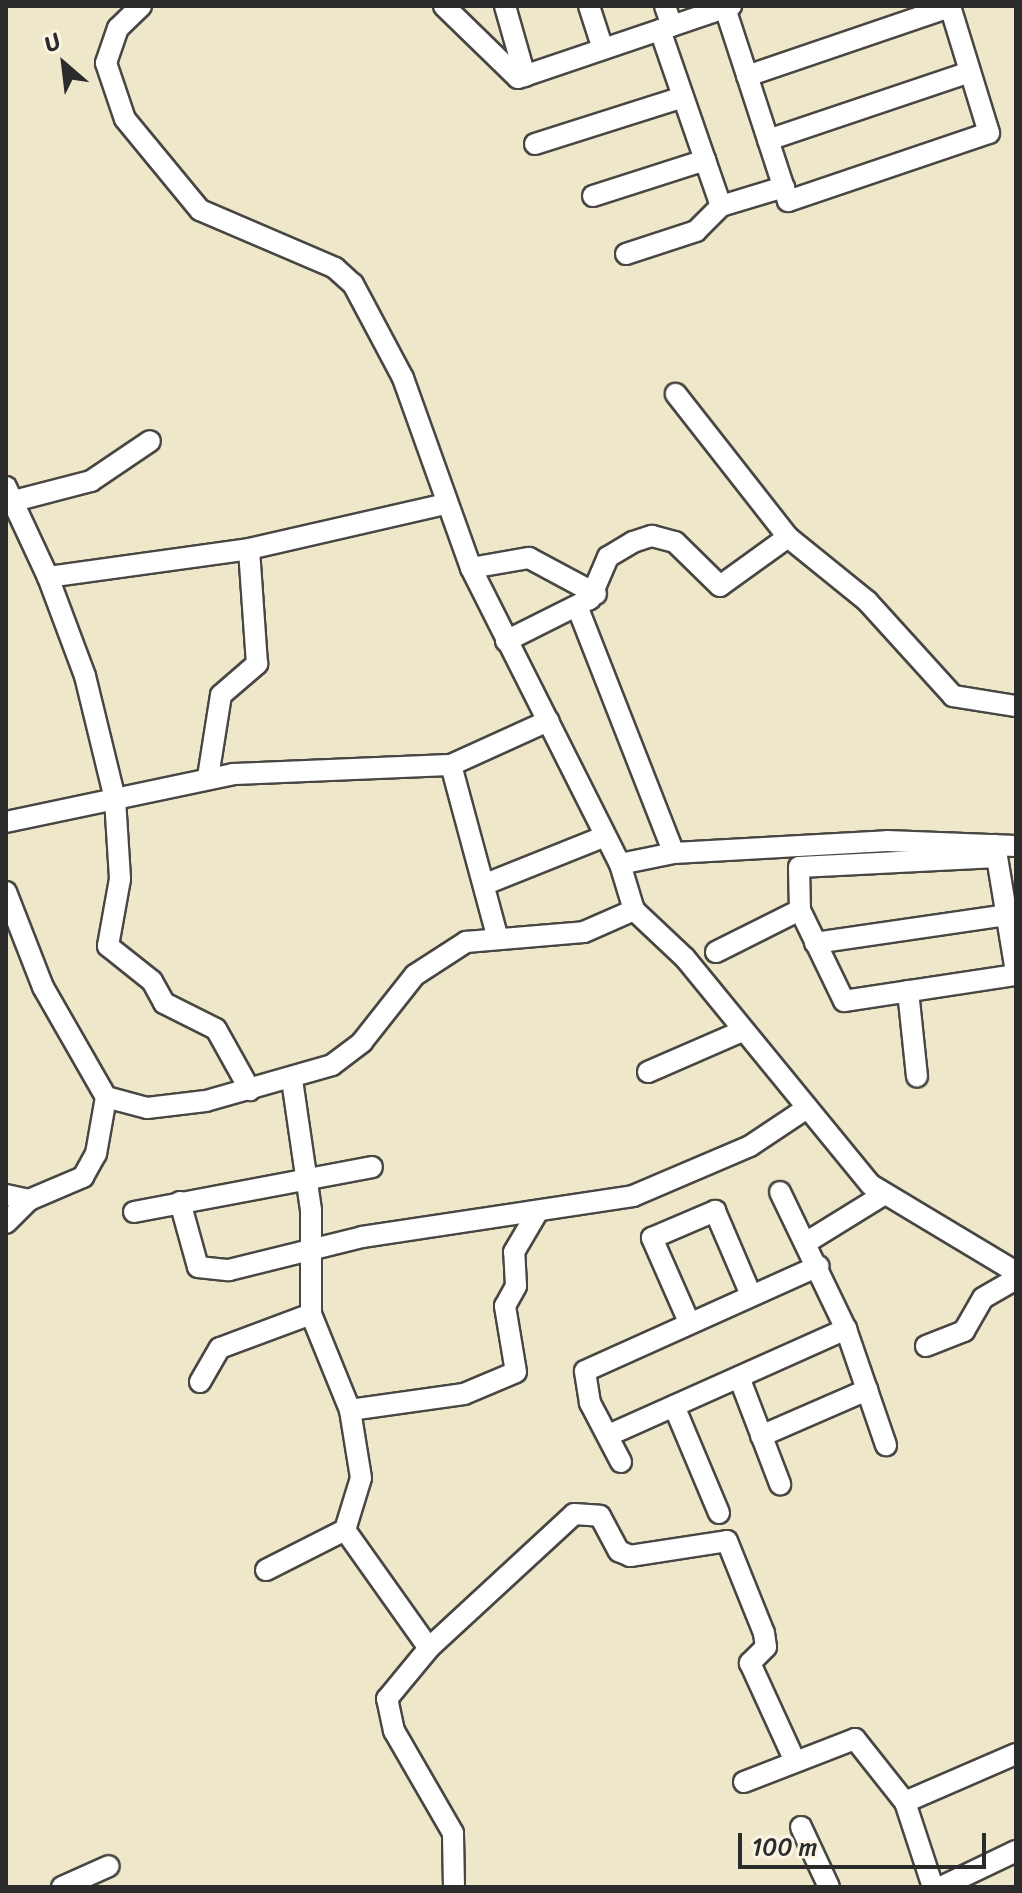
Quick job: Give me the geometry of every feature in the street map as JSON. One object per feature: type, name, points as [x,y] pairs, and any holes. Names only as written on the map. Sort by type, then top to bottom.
[{"type":"street","points":[[141,6],[118,28],[106,63],[113,95],[141,144],[200,210],[335,268],[353,284],[403,378],[445,504],[471,568],[603,837],[620,864],[634,910],[685,958],[740,1032],[883,1195],[1016,1272]]},
{"type":"street","points":[[444,6],[518,78],[603,49],[666,21],[728,7],[747,76],[788,201],[989,133],[950,7],[747,76]]},
{"type":"street","points":[[505,6],[525,76]]},
{"type":"street","points":[[589,6],[603,49]]},
{"type":"street","points":[[666,21],[683,97],[721,206]]},
{"type":"street","points":[[768,140],[970,72]]},
{"type":"street","points":[[535,144],[683,97]]},
{"type":"street","points":[[593,196],[705,160]]},
{"type":"street","points":[[626,254],[696,231],[721,206],[784,187]]},
{"type":"street","points":[[676,394],[788,537],[867,601],[953,696],[1016,706]]},
{"type":"street","points":[[150,441],[91,481],[10,494],[48,577],[85,676],[115,799],[120,879],[108,946],[152,981],[164,1003],[216,1029],[250,1090]]},
{"type":"street","points":[[48,577],[249,549],[445,504]]},
{"type":"street","points":[[506,641],[596,594],[608,557],[652,536],[675,542],[720,586],[788,537]]},
{"type":"street","points":[[208,777],[221,695],[257,664],[249,549]]},
{"type":"street","points":[[471,568],[529,558],[596,594]]},
{"type":"street","points":[[577,606],[674,853]]},
{"type":"street","points":[[6,822],[208,777],[451,765],[548,721]]},
{"type":"street","points":[[451,765],[488,883],[497,936]]},
{"type":"street","points":[[488,883],[603,837]]},
{"type":"street","points":[[620,864],[674,853],[887,841],[996,851]]},
{"type":"street","points":[[996,851],[1016,973],[844,1001],[800,910],[799,867],[996,851],[1016,846]]},
{"type":"street","points":[[6,892],[43,987],[106,1097],[87,1171],[51,1196],[29,1200],[6,1195]]},
{"type":"street","points":[[106,1097],[147,1108],[292,1080],[332,1065],[362,1042],[415,975],[448,950],[497,936],[584,932],[634,910]]},
{"type":"street","points":[[716,952],[800,910]]},
{"type":"street","points":[[815,943],[1006,915]]},
{"type":"street","points":[[908,991],[917,1077]]},
{"type":"street","points":[[648,1072],[740,1032]]},
{"type":"street","points":[[266,1570],[345,1530],[361,1478],[350,1410],[311,1314],[312,1250],[306,1177],[292,1080]]},
{"type":"street","points":[[180,1202],[193,1258],[204,1271],[312,1250],[614,1201],[671,1182],[750,1146],[807,1108]]},
{"type":"street","points":[[134,1212],[306,1177],[372,1167]]},
{"type":"street","points":[[780,1192],[819,1266],[846,1329],[886,1445]]},
{"type":"street","points":[[807,1242],[883,1195]]},
{"type":"street","points":[[6,1223],[29,1200]]},
{"type":"street","points":[[689,1322],[652,1238],[715,1211],[751,1295]]},
{"type":"street","points":[[350,1410],[464,1394],[516,1372],[505,1306],[517,1278],[514,1252],[537,1213]]},
{"type":"street","points":[[621,1462],[590,1403],[585,1371],[819,1266]]},
{"type":"street","points":[[926,1346],[964,1331],[983,1298],[1016,1279]]},
{"type":"street","points":[[200,1382],[220,1348],[311,1314]]},
{"type":"street","points":[[609,1435],[846,1329]]},
{"type":"street","points":[[739,1377],[780,1484]]},
{"type":"street","points":[[761,1436],[867,1390]]},
{"type":"street","points":[[674,1406],[719,1513]]},
{"type":"street","points":[[454,1887],[453,1833],[386,1708],[429,1648],[574,1514],[600,1516],[619,1551],[630,1556],[718,1538],[733,1549],[764,1633],[766,1647],[750,1663],[794,1759]]},
{"type":"street","points":[[345,1530],[429,1648]]},
{"type":"street","points":[[744,1782],[794,1759],[855,1739],[905,1802],[933,1887]]},
{"type":"street","points":[[905,1802],[1016,1754]]},
{"type":"street","points":[[801,1827],[829,1887]]},
{"type":"street","points":[[941,1887],[1016,1851]]},
{"type":"street","points":[[62,1887],[109,1866]]}]
